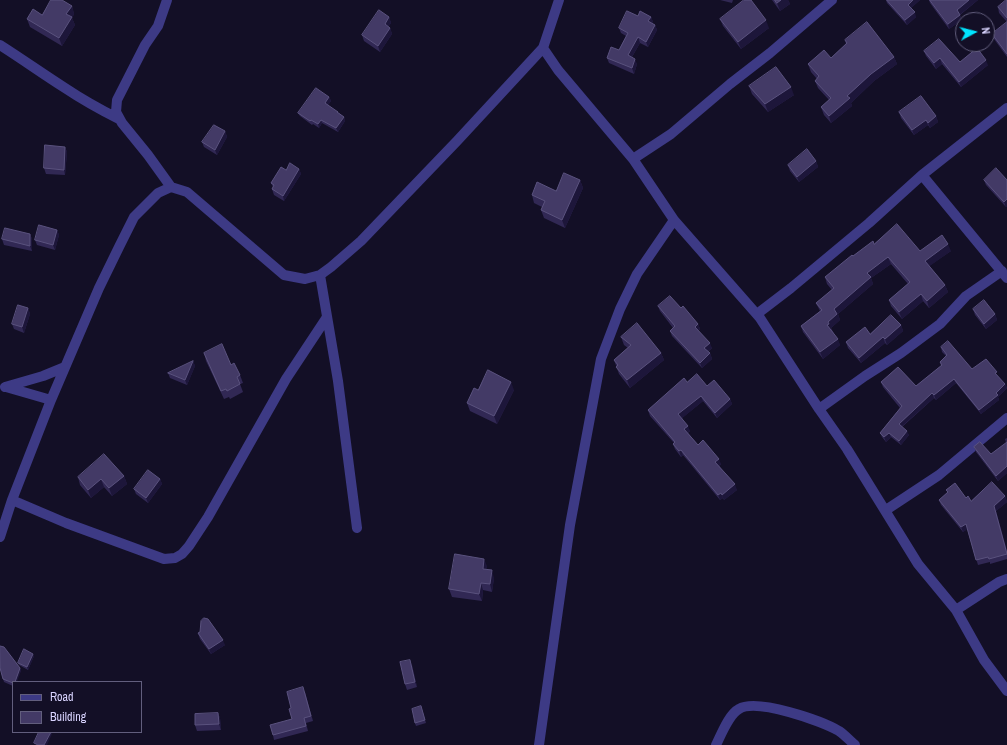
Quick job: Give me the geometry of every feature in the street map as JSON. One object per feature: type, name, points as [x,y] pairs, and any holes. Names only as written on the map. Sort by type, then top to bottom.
[{"type":"street","points":[[167,0],[158,26],[145,45],[117,100],[116,112],[171,187],[187,192],[284,275],[305,279],[320,275],[362,240],[457,141],[543,48],[559,0]]},
{"type":"street","points":[[632,159],[671,134],[832,0]]},
{"type":"street","points":[[0,45],[65,88],[96,107],[120,119]]},
{"type":"street","points":[[543,48],[558,70],[632,159],[674,220],[757,314],[847,449],[918,564],[956,610],[984,660],[1007,691]]},
{"type":"street","points":[[757,314],[791,288],[869,223],[922,175],[1007,108]]},
{"type":"street","points":[[819,409],[865,376],[901,353],[934,328],[966,296],[1004,275],[922,175]]},
{"type":"street","points":[[0,537],[12,500],[51,400],[99,288],[134,217],[158,193],[171,187]]},
{"type":"street","points":[[540,745],[570,524],[600,360],[620,309],[637,274],[674,220]]},
{"type":"street","points":[[320,275],[345,432],[357,528]]},
{"type":"street","points":[[12,500],[66,523],[164,559],[175,558],[182,554],[208,517],[286,379],[327,316]]},
{"type":"street","points":[[3,386],[43,376],[65,367]]},
{"type":"street","points":[[3,386],[51,400]]},
{"type":"street","points":[[886,510],[939,475],[1007,418]]},
{"type":"street","points":[[956,610],[999,582],[1007,579]]},
{"type":"street","points":[[716,745],[727,722],[739,709],[753,705],[772,708],[815,720],[839,732],[856,745]]},
{"type":"building","points":[[51,0],[62,0],[72,6],[66,14],[72,17],[59,38],[27,19],[33,9],[42,15]]},
{"type":"building","points":[[744,0],[751,0],[766,20],[738,42],[720,19]]},
{"type":"building","points":[[887,0],[913,0],[908,5],[915,12],[905,20]]},
{"type":"building","points":[[930,0],[969,0],[957,10],[958,12],[955,12],[955,19],[948,24]]},
{"type":"building","points":[[1007,0],[1007,18],[998,7]]},
{"type":"building","points":[[379,10],[389,17],[385,24],[390,28],[378,46],[362,35]]},
{"type":"building","points":[[627,11],[638,16],[640,11],[651,17],[648,21],[655,25],[646,42],[638,37],[628,55],[635,59],[632,68],[607,58],[611,47],[619,50],[628,33],[619,28]]},
{"type":"building","points":[[867,22],[894,57],[871,74],[847,96],[850,98],[829,116],[821,107],[831,98],[815,81],[819,76],[808,64],[824,50],[831,58],[847,43],[845,40]]},
{"type":"building","points":[[1007,22],[1007,54],[995,38],[995,32]]},
{"type":"building","points":[[939,39],[960,62],[972,52],[980,52],[986,60],[959,82],[940,58],[934,63],[924,51]]},
{"type":"building","points":[[776,67],[791,87],[765,104],[749,86]]},
{"type":"building","points":[[316,88],[329,97],[325,103],[344,117],[336,128],[321,120],[318,124],[311,120],[310,121],[298,113]]},
{"type":"building","points":[[921,96],[936,116],[928,123],[926,120],[912,130],[899,112]]},
{"type":"building","points":[[214,125],[225,131],[215,150],[202,142]]},
{"type":"building","points":[[45,145],[65,147],[64,170],[44,168]]},
{"type":"building","points":[[807,149],[816,161],[797,177],[788,165]]},
{"type":"building","points":[[290,163],[299,169],[283,196],[272,189],[274,185],[271,183],[281,167],[286,170]]},
{"type":"building","points":[[996,168],[1007,180],[1007,199],[1004,202],[984,180]]},
{"type":"building","points":[[564,173],[580,180],[562,220],[541,210],[545,201],[532,195],[537,182],[556,191]]},
{"type":"building","points":[[897,224],[920,251],[942,235],[948,244],[925,261],[945,285],[927,301],[921,294],[899,312],[889,300],[910,282],[888,257],[867,273],[871,277],[834,309],[837,314],[828,322],[829,324],[827,325],[838,339],[820,352],[801,326],[822,310],[816,303],[834,288],[825,277],[852,255],[853,256],[873,241],[874,244]]},
{"type":"building","points":[[39,225],[57,230],[53,245],[35,240]]},
{"type":"building","points":[[5,228],[30,234],[30,246],[2,239]]},
{"type":"building","points":[[670,296],[681,308],[683,306],[698,324],[695,327],[710,343],[704,348],[710,353],[700,363],[670,331],[675,326],[658,306]]},
{"type":"building","points":[[984,300],[995,314],[984,324],[973,309]]},
{"type":"building","points":[[18,305],[28,308],[22,327],[12,324]]},
{"type":"building","points":[[891,315],[901,325],[885,339],[883,337],[859,358],[846,342],[865,327],[870,334]]},
{"type":"building","points":[[637,323],[661,353],[627,380],[616,367],[618,365],[614,360],[631,345],[621,337]]},
{"type":"building","points":[[948,341],[972,369],[986,359],[997,372],[995,373],[1005,384],[996,393],[998,395],[979,410],[954,379],[934,395],[932,393],[899,424],[907,431],[899,441],[889,433],[884,437],[880,433],[902,406],[881,382],[898,367],[916,386],[942,365],[940,362],[947,355],[941,347]]},
{"type":"building","points":[[222,344],[231,365],[234,363],[240,375],[237,377],[240,384],[227,391],[226,389],[221,391],[204,353]]},
{"type":"building","points":[[193,361],[185,380],[168,373]]},
{"type":"building","points":[[488,370],[511,382],[494,416],[467,403],[474,388],[478,390]]},
{"type":"building","points":[[697,374],[707,386],[714,380],[730,399],[715,413],[701,396],[678,414],[688,426],[684,429],[698,445],[703,440],[719,459],[715,462],[735,484],[722,495],[721,493],[718,495],[681,450],[679,451],[673,444],[675,442],[648,410],[684,378],[687,382]]},
{"type":"building","points":[[980,442],[991,454],[1007,442],[1007,466],[996,476],[974,447]]},
{"type":"building","points":[[104,454],[124,476],[109,488],[101,479],[88,490],[78,477]]},
{"type":"building","points":[[148,470],[160,479],[146,498],[134,489]]},
{"type":"building","points":[[992,482],[1005,496],[994,506],[1007,554],[989,559],[988,557],[976,560],[966,524],[961,527],[939,500],[948,492],[946,490],[955,483],[966,498],[968,496],[971,501]]},
{"type":"building","points":[[455,554],[484,559],[483,569],[492,570],[490,584],[481,583],[479,594],[449,589]]},
{"type":"building","points":[[204,618],[208,619],[223,640],[209,649],[198,633],[200,632],[201,621]]},
{"type":"building","points":[[0,646],[4,647],[20,668],[15,681],[12,681],[12,683],[3,679],[0,668]]},
{"type":"building","points":[[24,649],[33,654],[27,667],[18,663]]},
{"type":"building","points":[[410,660],[415,682],[405,684],[400,662]]},
{"type":"building","points":[[303,687],[311,716],[304,718],[306,726],[273,735],[270,725],[292,719],[287,692]]},
{"type":"building","points":[[421,706],[425,720],[415,723],[412,709]]},
{"type":"building","points":[[218,713],[219,724],[195,725],[195,714]]},
{"type":"building","points":[[39,733],[50,733],[44,745],[34,743]]}]
